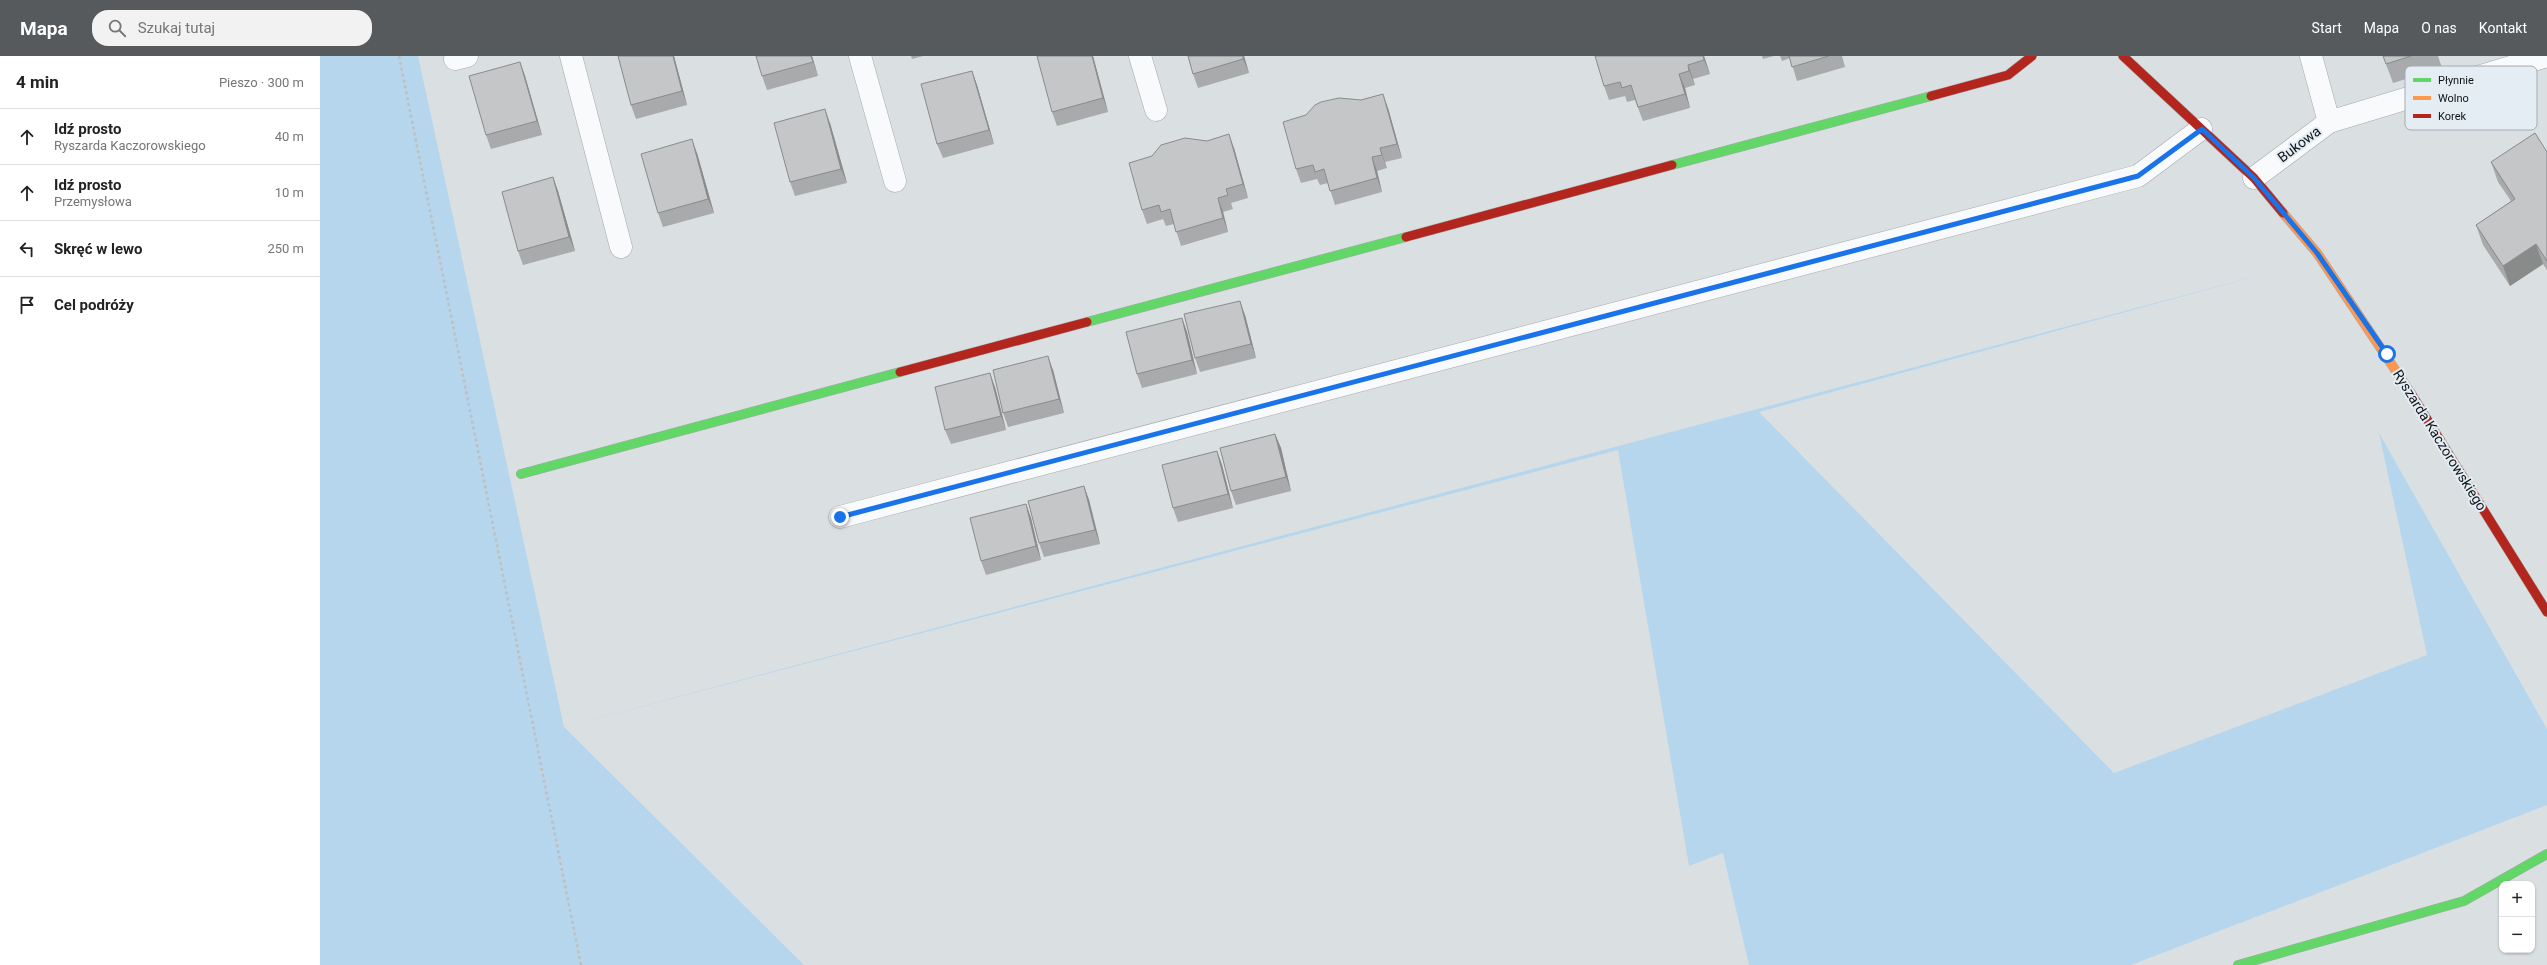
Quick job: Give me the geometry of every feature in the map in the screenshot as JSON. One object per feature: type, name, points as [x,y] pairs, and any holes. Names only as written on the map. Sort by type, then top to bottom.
[{"type":"street","points":[[571,56],[621,247]]},
{"type":"street","points":[[860,56],[895,181]]},
{"type":"street","points":[[1140,56],[1156,110]]},
{"type":"street","points":[[521,474],[2008,76],[2032,56]]},
{"type":"street","name":"Ryszarda Kaczorowskiego","points":[[2123,56],[2254,178],[2317,253],[2387,354],[2547,612]]},
{"type":"street","name":"Bukowa","points":[[2254,178],[2329,122],[2311,56]]},
{"type":"street","points":[[2514,66],[2547,56]]},
{"type":"street","points":[[2329,122],[2405,99]]},
{"type":"street","points":[[840,517],[2138,176],[2202,129]]},
{"type":"street","points":[[2238,965],[2464,901],[2547,854]]},
{"type":"path","points":[[399,56],[582,965]]},
{"type":"shaded area","points":[[320,56],[418,56],[564,727],[804,965],[320,965]]},
{"type":"shaded area","points":[[2279,270],[1759,412],[2114,773],[2427,655],[2379,433],[2547,729],[2547,805],[2131,965],[1749,965],[1723,853],[1689,866],[1618,450],[564,727]]},
{"type":"building","points":[[618,56],[673,56],[682,91],[631,105]]},
{"type":"building","points":[[756,56],[811,56],[813,62],[762,76]]},
{"type":"building","points":[[1037,56],[1092,56],[1103,98],[1052,112]]},
{"type":"building","points":[[1188,56],[1243,56],[1243,59],[1193,74]]},
{"type":"building","points":[[1595,56],[1703,56],[1704,60],[1688,65],[1689,71],[1679,74],[1685,94],[1638,107],[1631,85],[1622,88],[1620,82],[1604,86]]},
{"type":"building","points":[[1789,56],[1829,56],[1792,67]]},
{"type":"building","points":[[2383,56],[2411,56],[2386,64]]},
{"type":"building","points":[[520,62],[537,121],[486,135],[469,76]]},
{"type":"building","points":[[972,71],[989,130],[937,144],[921,84]]},
{"type":"building","points":[[1383,94],[1397,144],[1380,148],[1382,155],[1372,157],[1377,178],[1330,191],[1324,169],[1315,172],[1313,165],[1296,169],[1283,122],[1306,115],[1315,105],[1321,102],[1339,98],[1361,100]]},
{"type":"building","points":[[825,109],[841,169],[790,182],[774,123]]},
{"type":"building","points":[[2535,133],[2547,152],[2547,261],[2536,244],[2503,266],[2476,225],[2515,199],[2491,162]]},
{"type":"building","points":[[1229,134],[1243,184],[1226,189],[1228,195],[1218,198],[1223,218],[1176,232],[1170,209],[1161,212],[1159,205],[1142,210],[1129,163],[1152,156],[1161,145],[1185,138],[1207,141]]},
{"type":"building","points":[[692,139],[708,199],[658,213],[641,154]]},
{"type":"building","points":[[553,177],[569,237],[518,251],[502,192]]},
{"type":"building","points":[[1240,301],[1251,344],[1195,358],[1184,314]]},
{"type":"building","points":[[1182,318],[1192,360],[1137,374],[1126,332]]},
{"type":"building","points":[[1048,356],[1059,399],[1003,413],[993,370]]},
{"type":"building","points":[[990,373],[1001,416],[945,430],[935,387]]},
{"type":"building","points":[[1275,434],[1286,477],[1231,491],[1220,448]]},
{"type":"building","points":[[1217,451],[1228,494],[1173,508],[1162,465]]},
{"type":"building","points":[[1084,486],[1095,530],[1039,543],[1028,501]]},
{"type":"building","points":[[1026,504],[1036,546],[981,561],[970,518]]},
{"type":"traffic: fast","points":[[1672,165],[1931,96]]},
{"type":"traffic: fast","points":[[1087,322],[1406,237]]},
{"type":"traffic: fast","points":[[521,474],[900,372]]},
{"type":"traffic: fast","points":[[2238,965],[2464,901],[2547,854]]},
{"type":"traffic: slow","points":[[2283,213],[2317,253],[2410,392]]},
{"type":"traffic: jam","points":[[1931,96],[2008,75],[2032,56]]},
{"type":"traffic: jam","points":[[2123,56],[2254,178],[2283,213]]},
{"type":"traffic: jam","points":[[1406,237],[1672,165]]},
{"type":"traffic: jam","points":[[900,372],[1087,322]]},
{"type":"traffic: jam","points":[[2410,392],[2547,612]]},
{"type":"route","points":[[840,517],[2138,176],[2202,129],[2254,178],[2317,253],[2387,354]]}]
